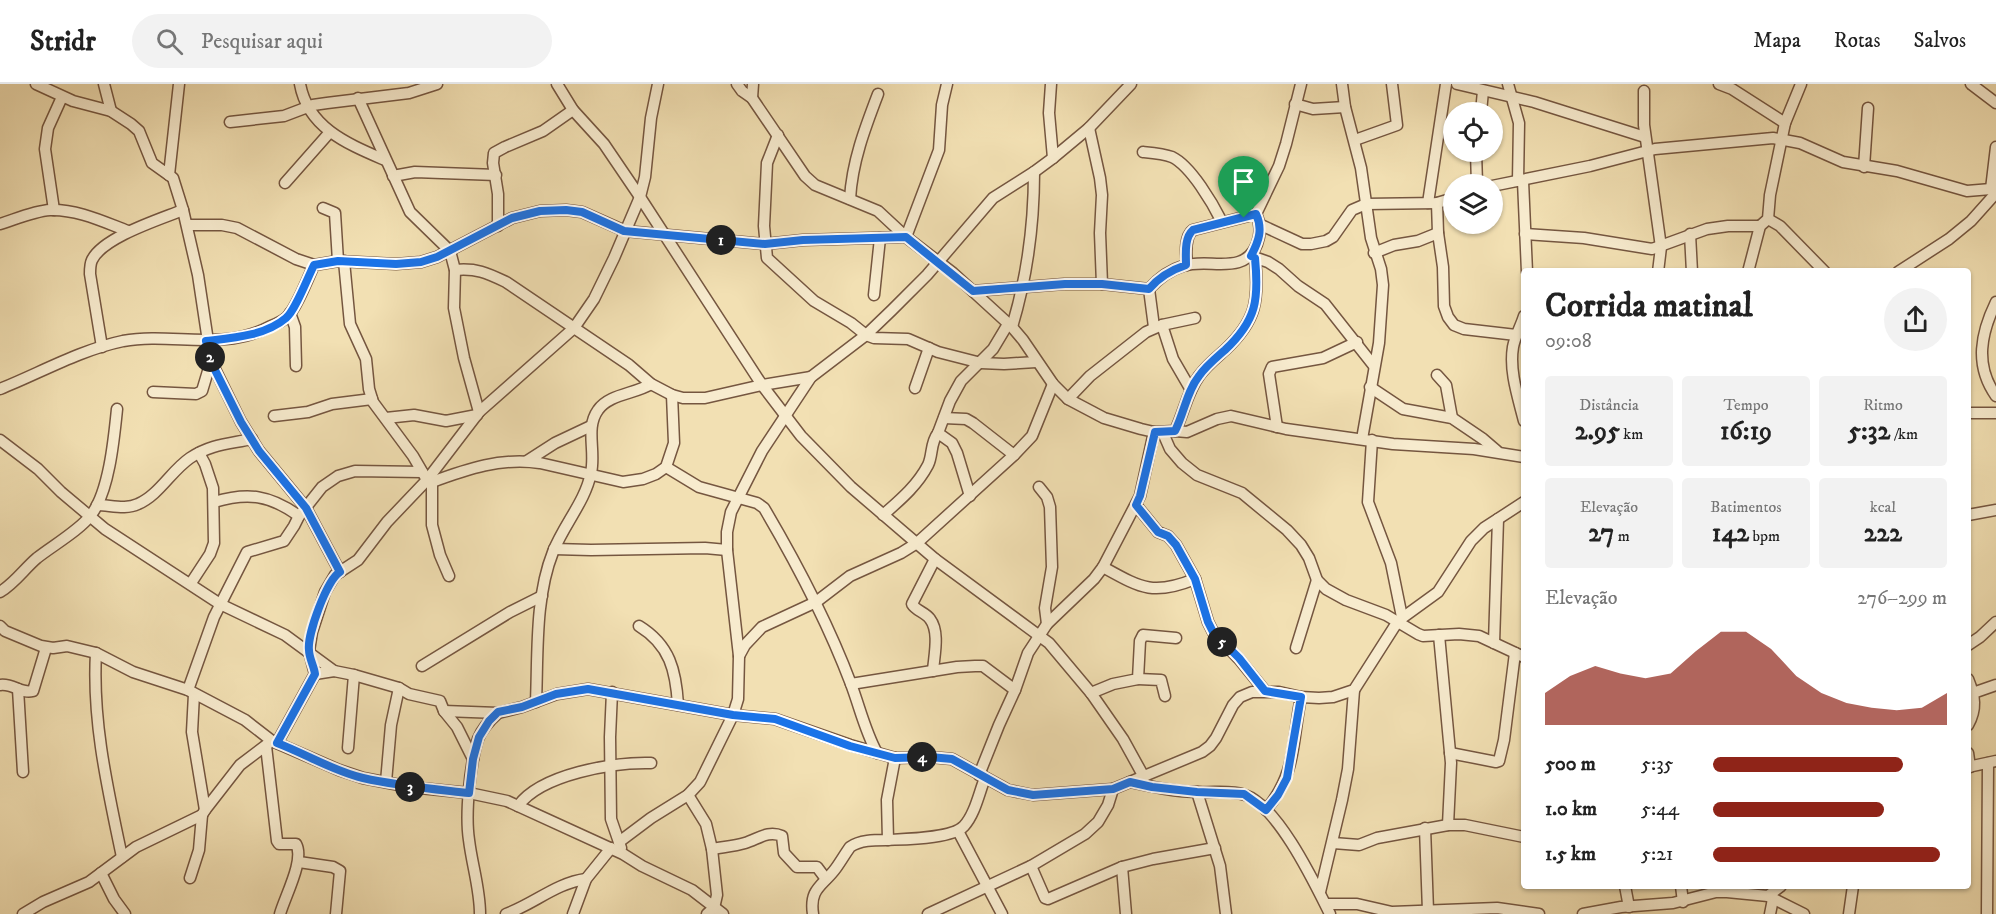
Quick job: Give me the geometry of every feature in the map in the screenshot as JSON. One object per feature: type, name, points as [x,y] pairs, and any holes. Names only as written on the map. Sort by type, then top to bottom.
[{"type":"street","points":[[36,84],[62,97],[111,111],[139,131],[152,163],[173,178],[187,225],[198,275],[206,341],[211,362],[241,422],[340,572]]},
{"type":"street","points":[[104,84],[111,111]]},
{"type":"street","points":[[169,175],[179,84]]},
{"type":"street","points":[[300,84],[307,107],[330,132],[385,160]]},
{"type":"street","points":[[230,122],[284,116],[307,107],[437,84]]},
{"type":"street","points":[[557,84],[573,110],[604,144],[667,236],[762,385],[801,436],[851,487],[935,559],[1041,635],[1091,693],[1123,739],[1144,777]]},
{"type":"street","points":[[23,914],[43,902],[89,882],[136,847],[204,812],[240,765],[272,744],[315,674],[309,651],[312,632],[324,592],[335,574],[358,560],[478,414],[574,328],[594,299],[640,197],[658,84]]},
{"type":"street","points":[[737,84],[752,98],[805,176],[815,185],[878,211],[906,237],[973,291],[1010,326],[1023,340],[1053,384],[1068,399],[1104,418],[1159,432],[1187,432],[1217,419],[1231,416],[1277,427],[1392,444],[1497,451],[1521,456]]},
{"type":"street","points":[[752,98],[753,84]]},
{"type":"street","points":[[906,237],[939,150],[942,105],[947,84]]},
{"type":"street","points":[[1051,84],[1049,113],[1053,158]]},
{"type":"street","points":[[573,914],[586,879],[615,845],[651,818],[688,795],[704,774],[733,715],[738,699],[739,656],[727,550],[727,532],[731,512],[762,451],[811,377],[866,335],[938,262],[993,198],[1053,158],[1089,128],[1131,84]]},
{"type":"street","points":[[1186,265],[1189,233],[1193,230],[1256,214],[1286,144],[1301,84]]},
{"type":"street","points":[[1342,84],[1345,107],[1355,140],[1374,253],[1381,269],[1383,285],[1379,343],[1370,387],[1367,440],[1368,502],[1391,563],[1400,619]]},
{"type":"street","points":[[1355,140],[1396,125],[1392,84]]},
{"type":"street","points":[[1446,84],[1432,203],[1443,267],[1444,306],[1448,317],[1455,325],[1464,329],[1516,334]]},
{"type":"street","points":[[1457,84],[1513,97],[1645,137]]},
{"type":"street","points":[[1508,84],[1519,123],[1520,181],[1527,268]]},
{"type":"street","points":[[1719,84],[1732,89],[1785,123]]},
{"type":"street","points":[[1749,268],[1764,222],[1785,123],[1801,84]]},
{"type":"street","points":[[1971,84],[1996,104]]},
{"type":"street","points":[[1482,102],[1483,91]]},
{"type":"street","points":[[1644,91],[1645,137],[1661,247],[1658,268]]},
{"type":"street","points":[[850,199],[851,181],[857,155],[878,94]]},
{"type":"street","points":[[54,210],[45,149],[48,128],[62,97]]},
{"type":"street","points":[[358,98],[410,212],[450,251],[455,270],[454,308],[478,414]]},
{"type":"street","points":[[1295,104],[1313,109],[1345,107]]},
{"type":"street","points":[[1864,167],[1868,108]]},
{"type":"street","points":[[498,226],[496,175],[493,163],[496,151],[543,131],[573,110]]},
{"type":"street","points":[[1089,128],[1100,178],[1102,284]]},
{"type":"street","points":[[285,183],[330,132]]},
{"type":"street","points":[[777,135],[767,164],[764,207],[767,258],[799,288],[814,301],[874,338],[908,339],[949,356],[981,363],[1036,362]]},
{"type":"street","points":[[1503,184],[1647,152],[1781,138],[1800,143],[1843,162],[1897,171],[1967,191],[1994,192]]},
{"type":"street","points":[[1904,268],[1949,239],[1971,221],[1994,192],[1996,147]]},
{"type":"street","points":[[1143,152],[1173,158],[1181,163],[1199,184],[1222,222]]},
{"type":"street","points":[[393,176],[415,172],[496,175]]},
{"type":"street","points":[[883,515],[911,490],[927,467],[933,439],[938,434],[950,400],[961,381],[981,363],[1010,326],[1022,287],[1032,226],[1035,172]]},
{"type":"street","points":[[1261,225],[1302,244],[1311,244],[1333,237],[1352,210],[1366,204],[1432,203],[1443,200]]},
{"type":"street","points":[[322,208],[335,213],[350,324],[366,359],[372,399],[427,478],[432,525],[440,555],[450,576]]},
{"type":"street","points":[[0,224],[54,210],[101,220],[128,231]]},
{"type":"street","points":[[102,347],[90,266],[96,253],[128,231],[183,210]]},
{"type":"street","points":[[187,225],[222,225],[237,228],[296,259],[314,265],[341,261],[396,264],[421,262],[450,251],[512,218],[540,211],[582,212],[624,231],[765,244],[803,240],[906,237]]},
{"type":"street","points":[[1175,431],[1191,390],[1200,374],[1228,347],[1252,313],[1258,293],[1253,257],[1261,225],[1256,214]]},
{"type":"street","points":[[1525,234],[1584,238],[1652,249],[1690,234],[1728,226],[1764,222],[1780,226],[1821,268]]},
{"type":"street","points":[[1374,253],[1438,233]]},
{"type":"street","points":[[1690,234],[1692,268]]},
{"type":"street","points":[[874,294],[880,238]]},
{"type":"street","points":[[1149,289],[1168,272],[1186,265],[1236,263],[1253,257],[1268,262],[1325,304],[1374,366]]},
{"type":"street","points":[[0,389],[102,347],[125,341],[147,339],[206,341],[243,336],[260,331],[286,318],[314,265]]},
{"type":"street","points":[[455,270],[471,269],[496,277],[629,365],[651,384],[672,395],[683,398],[705,398],[811,377]]},
{"type":"street","points":[[973,291],[1065,284],[1102,284],[1149,289]]},
{"type":"street","points":[[1149,289],[1158,326],[1191,390]]},
{"type":"street","points":[[1995,392],[1984,372],[1982,337],[1996,302]]},
{"type":"street","points":[[290,313],[295,327],[296,366]]},
{"type":"street","points":[[1068,399],[1090,376],[1118,353],[1158,326],[1195,318]]},
{"type":"street","points":[[1521,323],[1513,348],[1515,387],[1521,410]]},
{"type":"street","points":[[1277,427],[1269,374],[1272,367],[1323,358],[1357,342]]},
{"type":"street","points":[[915,388],[929,348]]},
{"type":"street","points":[[153,392],[196,394],[202,391],[211,362]]},
{"type":"street","points":[[1437,375],[1446,385],[1452,418]]},
{"type":"street","points":[[536,702],[545,577],[554,549],[584,494],[591,475],[593,448],[591,426],[596,413],[602,406],[651,384]]},
{"type":"street","points":[[739,656],[762,627],[816,602],[850,576],[901,553],[917,543],[1032,436],[1053,384]]},
{"type":"street","points":[[1370,387],[1403,409],[1452,418],[1497,451]]},
{"type":"street","points":[[190,878],[199,850],[204,812],[192,732],[191,692],[220,604],[234,581],[247,552],[284,541],[302,512],[322,487],[345,473],[355,471],[427,478],[484,465],[527,461],[623,482],[651,477],[666,467],[674,443],[672,395]]},
{"type":"street","points":[[274,416],[308,412],[332,404],[372,399]]},
{"type":"street","points":[[0,592],[10,586],[35,559],[90,517],[97,505],[112,456],[117,409]]},
{"type":"street","points":[[1971,413],[1996,413]]},
{"type":"street","points":[[386,418],[414,415],[447,421],[478,414]]},
{"type":"street","points":[[944,418],[966,419],[1014,455]]},
{"type":"street","points":[[527,461],[555,443],[591,426]]},
{"type":"street","points":[[813,914],[812,904],[815,890],[838,866],[854,844],[876,839],[941,835],[958,831],[968,820],[999,725],[1028,653],[1047,624],[1094,579],[1103,567],[1140,496],[1159,432]]},
{"type":"street","points":[[1159,432],[1170,449],[1197,475],[1242,493],[1287,530],[1309,558],[1317,580],[1326,589],[1346,600],[1400,619],[1418,634],[1424,636],[1468,634],[1479,636],[1520,655],[1499,760],[1496,762],[1450,753]]},
{"type":"street","points":[[938,434],[952,443],[970,496]]},
{"type":"street","points":[[97,505],[127,507],[138,505],[199,453],[219,444],[252,439]]},
{"type":"street","points":[[0,440],[31,464],[90,517],[126,544],[220,604],[285,635],[334,671]]},
{"type":"street","points":[[190,584],[210,554],[214,543],[214,502],[210,477],[199,453]]},
{"type":"street","points":[[666,467],[699,487],[757,503],[764,508],[816,602],[877,753]]},
{"type":"street","points":[[1039,487],[1047,497],[1050,507],[1052,567],[1045,608],[1047,624]]},
{"type":"street","points":[[214,502],[239,496],[261,496],[302,512]]},
{"type":"street","points":[[1320,892],[1348,769],[1354,690],[1400,619],[1438,592],[1471,541],[1484,528],[1521,504]]},
{"type":"street","points":[[1136,505],[1158,532],[1172,539],[1195,579],[1213,632],[1239,658],[1265,691]]},
{"type":"street","points":[[1971,514],[1996,510]]},
{"type":"street","points":[[1494,643],[1498,519]]},
{"type":"street","points":[[554,549],[705,548],[727,550]]},
{"type":"street","points":[[933,671],[935,632],[931,619],[914,608],[912,604],[935,559]]},
{"type":"street","points":[[1103,567],[1149,588],[1167,589],[1195,579]]},
{"type":"street","points":[[1296,648],[1317,580]]},
{"type":"street","points":[[422,666],[510,612],[542,596]]},
{"type":"street","points":[[1971,643],[1980,638],[1996,622]]},
{"type":"street","points":[[0,626],[5,631],[46,648],[67,646],[96,653],[133,672],[191,692],[245,720],[272,744],[339,770],[363,778],[410,787],[469,793],[507,801],[571,831],[615,845],[623,854],[642,866],[692,890],[706,900],[715,912]]},
{"type":"street","points":[[639,626],[654,636],[668,655],[675,677],[678,705]]},
{"type":"street","points":[[1138,679],[1141,638],[1147,635],[1176,638]]},
{"type":"street","points":[[1439,635],[1450,753],[1451,786],[1448,825]]},
{"type":"street","points":[[0,685],[11,685],[24,692],[33,691],[46,648]]},
{"type":"street","points":[[96,653],[96,688],[105,773],[122,857]]},
{"type":"street","points":[[851,684],[957,667],[983,666],[1015,690]]},
{"type":"street","points":[[315,674],[334,671],[354,675],[399,688],[409,694],[440,701],[444,711],[457,727],[473,759]]},
{"type":"street","points":[[348,748],[354,675]]},
{"type":"street","points":[[1091,693],[1107,686],[1138,679],[1161,680],[1165,696]]},
{"type":"street","points":[[1973,693],[1996,685]]},
{"type":"street","points":[[1971,687],[1975,709],[1971,718]]},
{"type":"street","points":[[386,782],[391,725],[399,688]]},
{"type":"street","points":[[18,689],[23,772]]},
{"type":"street","points":[[444,711],[498,712],[575,690],[612,692],[733,715],[775,719],[895,758],[952,759],[1008,790],[1033,795],[1113,789],[1202,752],[1216,738],[1240,697],[1252,692],[1265,691],[1319,698],[1333,697],[1354,690]]},
{"type":"street","points":[[612,692],[611,819],[615,845]]},
{"type":"street","points":[[1266,810],[1278,795],[1287,778],[1301,697]]},
{"type":"street","points":[[480,914],[478,886],[468,837],[469,793],[473,759],[479,737],[498,712]]},
{"type":"street","points":[[272,744],[277,841],[281,844],[296,844],[300,851],[299,862],[280,914]]},
{"type":"street","points":[[888,840],[887,800],[895,758]]},
{"type":"street","points":[[1971,767],[1992,762],[1987,914]]},
{"type":"street","points":[[518,806],[525,796],[580,772],[610,764],[651,763]]},
{"type":"street","points":[[1130,782],[1197,792],[1244,794],[1266,810],[1287,838],[1320,892],[1327,911],[1358,904],[1392,912],[1497,908],[1539,914]]},
{"type":"street","points":[[928,914],[1031,866],[1085,834],[1098,822],[1113,789]]},
{"type":"street","points":[[1197,792],[1220,866],[1226,914]]},
{"type":"street","points":[[688,795],[706,824],[712,849],[717,895],[715,912]]},
{"type":"street","points":[[1333,843],[1359,846],[1377,838],[1448,825],[1465,825],[1521,836]]},
{"type":"street","points":[[1425,828],[1428,911]]},
{"type":"street","points":[[958,831],[1002,914]]},
{"type":"street","points":[[712,849],[746,843],[772,833],[778,834],[782,836],[784,853],[796,867],[817,867],[826,879]]},
{"type":"street","points":[[1031,866],[1045,898],[1048,899],[1122,867],[1215,848]]},
{"type":"street","points":[[299,862],[333,867],[340,871],[336,914]]},
{"type":"street","points":[[1122,867],[1126,914]]},
{"type":"street","points":[[101,873],[114,899],[125,914]]},
{"type":"street","points":[[506,914],[557,887],[586,879]]},
{"type":"street","points":[[1626,889],[1629,907]]},
{"type":"street","points":[[1681,889],[1683,902]]},
{"type":"street","points":[[1770,914],[1771,897],[1778,889]]},
{"type":"street","points":[[1849,914],[1853,889]]},
{"type":"street","points":[[1583,914],[1629,907],[1663,909],[1716,892],[1771,897],[1804,914]]},
{"type":"route","points":[[566,210],[582,212],[624,231],[765,244],[803,240],[906,237],[973,291],[1065,284],[1102,284],[1149,289],[1168,272],[1186,265],[1189,233],[1193,230],[1244,218],[1256,214],[1261,225],[1258,242],[1251,256],[1255,258],[1258,293],[1255,307],[1239,334],[1195,381],[1175,431],[1155,432],[1136,505],[1158,532],[1172,539],[1185,559],[1195,579],[1213,632],[1239,658],[1265,691],[1301,697],[1287,778],[1278,795],[1266,810],[1244,794],[1197,792],[1130,782],[1113,789],[1022,794],[990,781],[952,759],[895,758],[850,746],[775,719],[733,715],[588,689],[556,694],[522,707],[498,712],[479,737],[473,759],[469,793],[410,787],[363,778],[277,743],[315,674],[309,651],[312,632],[324,592],[335,574],[340,572],[306,508],[259,451],[241,422],[211,362],[206,341],[243,336],[260,331],[286,318],[294,307],[314,265],[338,261],[396,264],[421,262],[477,238],[512,218],[540,211],[566,210]]}]
